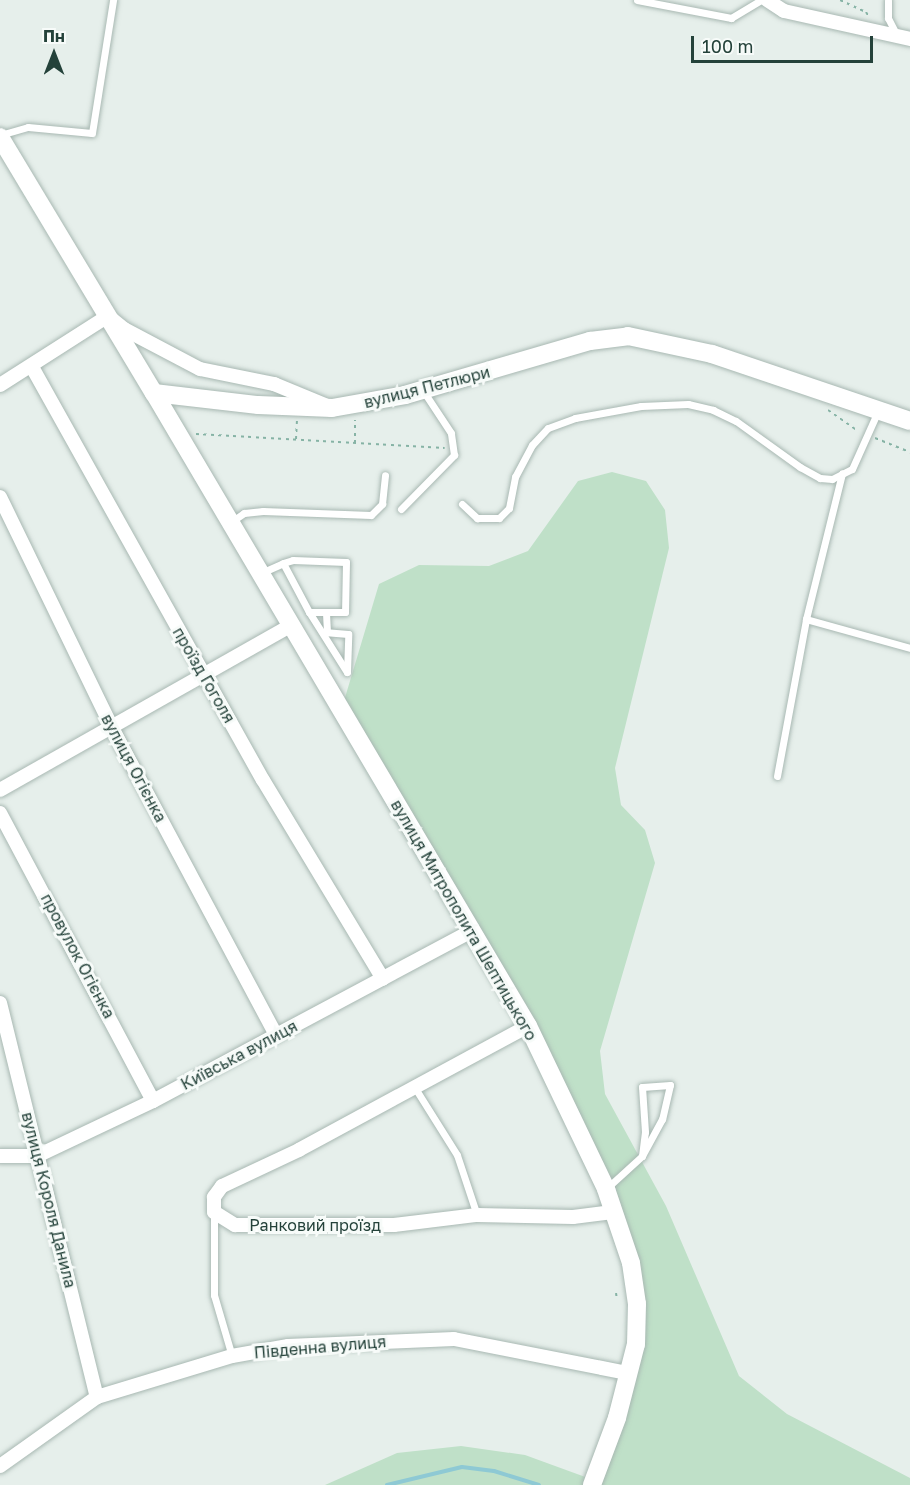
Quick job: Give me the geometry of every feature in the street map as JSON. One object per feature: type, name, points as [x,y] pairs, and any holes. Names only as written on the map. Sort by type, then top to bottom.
[{"type":"street","points":[[767,0],[784,11],[904,37]]},
{"type":"street","points":[[0,136],[154,393]]},
{"type":"street","points":[[0,385],[32,367],[108,316]]},
{"type":"street","points":[[108,316],[124,329],[201,369],[274,384],[332,408]]},
{"type":"street","name":"вулиця Петлюри","points":[[154,393],[258,405],[332,408],[423,390],[590,341],[628,336],[712,354],[877,413],[910,422]]},
{"type":"street","name":"проїзд Гоголя","points":[[32,367],[203,675],[383,979]]},
{"type":"street","name":"вулиця Митрополита Шептицького","points":[[154,393],[528,1026],[606,1189],[631,1263],[637,1304],[636,1344],[617,1418],[592,1485]]},
{"type":"street","name":"вулиця Огієнка","points":[[0,497],[111,726],[276,1035]]},
{"type":"street","points":[[0,790],[292,625]]},
{"type":"street","name":"провулок Огієнка","points":[[0,813],[153,1101]]},
{"type":"street","name":"Київська вулиця","points":[[0,1156],[37,1156],[153,1101],[472,931]]},
{"type":"street","name":"вулиця Короля Данила","points":[[0,1003],[97,1397]]},
{"type":"street","points":[[214,1212],[214,1197],[222,1186],[415,1088],[528,1026]]},
{"type":"street","name":"Ранковий проїзд","points":[[214,1212],[235,1225],[394,1225],[477,1215],[573,1217],[613,1212]]},
{"type":"street","name":"Південна вулиця","points":[[0,1466],[97,1397],[232,1356],[288,1346],[363,1341],[454,1339],[628,1373]]},
{"type":"lane","points":[[0,136],[28,126],[92,133],[113,0]]},
{"type":"lane","points":[[636,0],[731,18],[761,0]]},
{"type":"lane","points":[[888,0],[888,18],[904,37]]},
{"type":"lane","points":[[400,509],[454,455],[455,449],[450,434],[423,390]]},
{"type":"lane","points":[[462,504],[477,518],[499,518],[509,508],[515,477],[528,453],[548,428],[575,418],[641,406],[688,404],[713,410],[736,421],[820,478],[832,479],[852,469],[870,436],[877,413]]},
{"type":"lane","points":[[777,776],[806,619],[842,473]]},
{"type":"lane","points":[[231,522],[244,513],[263,511],[370,515],[382,504],[385,475]]},
{"type":"lane","points":[[261,573],[283,563],[346,562],[345,612],[309,612]]},
{"type":"lane","points":[[283,563],[309,612],[347,672],[348,634],[327,632],[326,612]]},
{"type":"lane","points":[[806,619],[910,648]]},
{"type":"lane","points":[[606,1189],[642,1156],[662,1119],[669,1085],[642,1087],[645,1132],[642,1156]]},
{"type":"lane","points":[[415,1088],[457,1155],[477,1215]]},
{"type":"lane","points":[[214,1212],[214,1295],[232,1356]]},
{"type":"path","points":[[840,0],[866,12],[876,31]]},
{"type":"path","points":[[823,406],[870,436],[910,452]]},
{"type":"path","points":[[178,433],[455,449]]},
{"type":"green space","points":[[612,472],[646,481],[665,510],[669,548],[615,768],[621,805],[645,830],[655,863],[600,1051],[605,1094],[666,1206],[739,1376],[787,1414],[910,1478],[910,1485],[594,1485],[643,1345],[613,1186],[344,701],[379,584],[419,565],[489,566],[528,551],[578,481]]},
{"type":"green space","points":[[461,1446],[525,1455],[588,1478],[587,1485],[325,1485],[397,1453]]},
{"type":"waterway","points":[[387,1485],[462,1467],[494,1471],[539,1485]]}]
